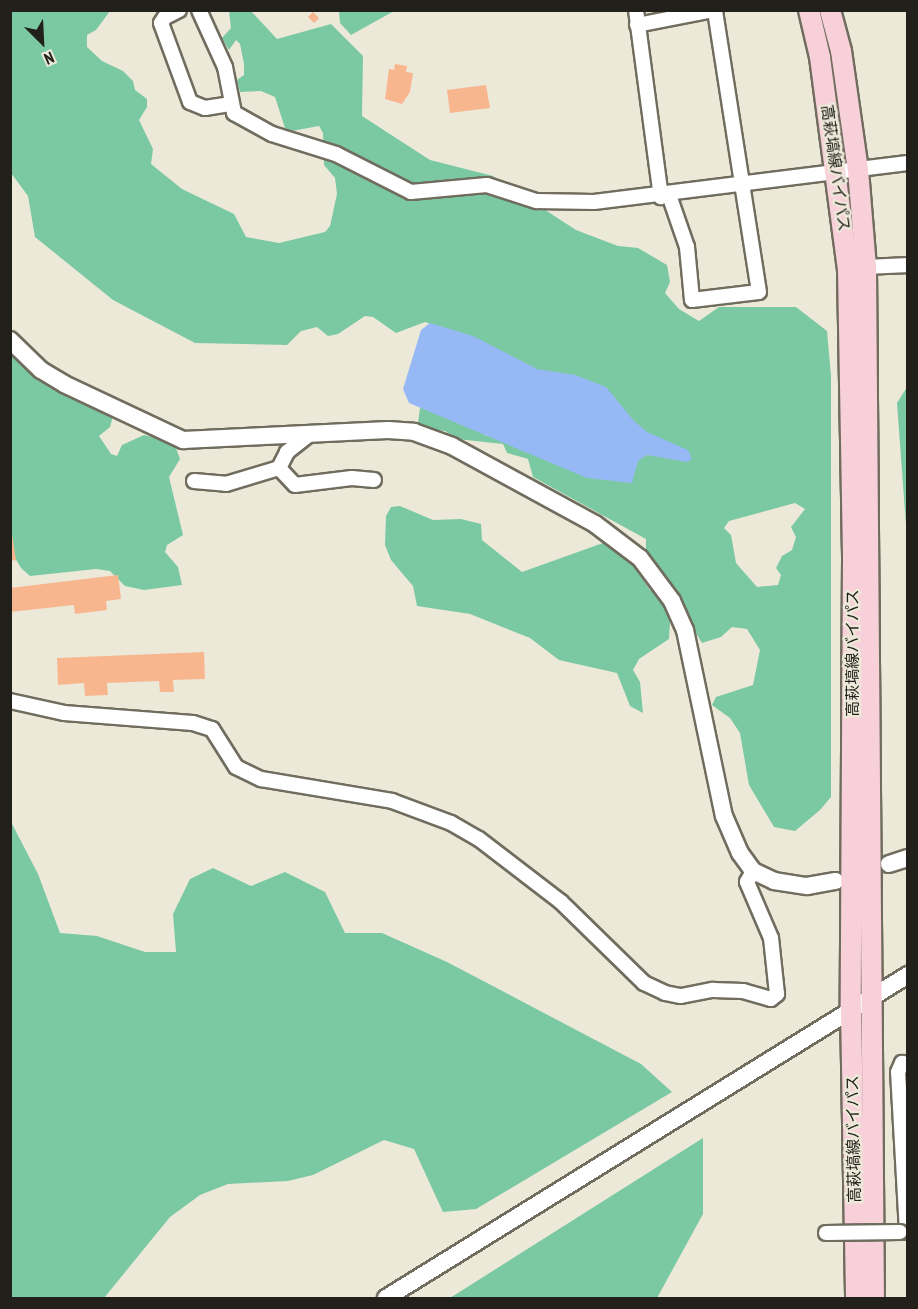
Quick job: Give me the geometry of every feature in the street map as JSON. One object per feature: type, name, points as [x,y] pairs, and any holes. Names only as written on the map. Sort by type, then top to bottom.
[{"type":"main road","name":"高萩塙線バイパス","points":[[809,10],[837,173],[860,383]]},
{"type":"main road","name":"高萩塙線バイパス","points":[[830,10],[841,51],[858,170],[866,267],[860,383],[873,994],[874,1299]]},
{"type":"main road","name":"高萩塙線バイパス","points":[[856,1299],[851,1008],[862,560]]},
{"type":"street","points":[[179,10],[165,17],[161,23],[190,102],[205,108],[230,104]]},
{"type":"street","points":[[198,10],[225,67],[230,104],[234,113],[266,132],[336,154],[411,192],[467,184],[487,185],[536,201],[594,202],[665,196],[908,163]]},
{"type":"street","points":[[636,10],[638,25],[665,196],[687,247],[692,300],[759,292],[745,185],[714,10],[638,25]]},
{"type":"street","points":[[866,267],[908,265]]},
{"type":"street","points":[[10,340],[41,370],[64,384],[183,440],[388,430],[432,436],[595,524],[640,558],[672,601],[685,630],[724,816],[732,838],[753,871],[792,886],[836,881]]},
{"type":"street","points":[[194,481],[226,484],[279,468],[287,452],[309,435]]},
{"type":"street","points":[[279,468],[295,485],[352,478],[374,480]]},
{"type":"street","points":[[10,701],[64,713],[193,723],[212,729],[236,767],[261,779],[392,801],[451,823],[479,839],[561,902],[644,983],[665,993],[681,996],[713,990],[771,999],[777,994],[771,938],[747,882],[753,871]]},
{"type":"street","points":[[889,864],[908,858]]},
{"type":"street","points":[[386,1299],[873,994],[908,975]]},
{"type":"street","points":[[824,1233],[907,1232],[898,1072],[902,1063],[908,1064]]},
{"type":"green space","points":[[11,11],[110,11],[96,30],[87,35],[87,47],[102,61],[123,71],[133,81],[135,90],[147,99],[147,107],[139,120],[153,149],[151,164],[182,189],[234,214],[246,237],[279,243],[325,232],[330,226],[337,194],[335,178],[324,165],[323,133],[319,126],[292,131],[285,128],[275,97],[261,91],[240,92],[237,80],[244,75],[244,64],[240,44],[236,40],[229,50],[222,38],[231,28],[229,11],[251,11],[277,39],[331,24],[363,56],[362,116],[430,160],[493,176],[576,230],[618,246],[638,248],[667,265],[670,282],[665,293],[679,309],[699,321],[719,307],[796,307],[827,331],[831,376],[831,797],[820,810],[795,831],[774,827],[749,785],[740,733],[730,718],[712,705],[716,697],[753,685],[760,650],[747,629],[732,627],[721,637],[702,643],[646,549],[646,539],[533,477],[528,459],[507,453],[503,444],[457,439],[445,431],[423,429],[418,423],[420,408],[455,411],[486,436],[495,434],[433,325],[425,322],[396,333],[373,317],[365,316],[338,334],[328,336],[317,327],[301,331],[287,345],[195,343],[113,300],[35,237],[28,196],[11,173]],"holes":[[[795,503],[805,509],[791,527],[796,537],[792,550],[782,556],[776,568],[781,575],[778,585],[757,587],[736,563],[731,535],[724,528],[729,521]]]},
{"type":"green space","points":[[339,11],[394,11],[351,35],[340,23]]},
{"type":"green space","points":[[10,354],[51,387],[114,412],[110,427],[99,436],[111,454],[117,456],[122,445],[144,435],[174,443],[180,459],[169,477],[183,535],[167,545],[165,552],[178,567],[182,585],[144,590],[125,586],[110,571],[96,569],[30,576],[21,568],[10,549]]},
{"type":"green space","points":[[907,387],[907,539],[897,403]]},
{"type":"green space","points":[[400,506],[433,520],[461,519],[481,524],[482,540],[522,572],[603,543],[625,554],[650,590],[662,600],[670,621],[669,639],[639,659],[633,670],[640,682],[643,713],[630,706],[617,673],[559,660],[530,638],[470,614],[417,606],[413,586],[391,560],[385,545],[386,516],[391,507]]},
{"type":"green space","points":[[11,822],[38,874],[60,933],[97,936],[145,952],[176,952],[173,914],[190,879],[213,868],[251,886],[285,872],[325,892],[345,933],[382,933],[447,962],[641,1064],[672,1092],[476,1209],[443,1212],[414,1149],[384,1140],[313,1175],[288,1181],[228,1184],[200,1195],[170,1217],[104,1298],[11,1298]]},
{"type":"green space","points":[[703,1138],[703,1214],[657,1298],[450,1298]]},
{"type":"water","points":[[430,323],[473,336],[537,369],[575,375],[606,387],[634,421],[647,432],[688,450],[692,459],[687,462],[647,455],[638,461],[632,483],[587,478],[409,403],[403,389],[421,330]]},
{"type":"building","points":[[313,12],[319,18],[314,23],[308,17]]},
{"type":"building","points":[[395,64],[407,66],[406,72],[413,73],[410,92],[402,104],[385,99],[389,69],[394,70]]},
{"type":"building","points":[[486,85],[490,108],[450,113],[447,90]]},
{"type":"building","points":[[10,521],[16,560],[10,561]]},
{"type":"building","points":[[118,575],[121,599],[106,601],[107,610],[75,614],[74,605],[10,612],[10,588]]},
{"type":"building","points":[[204,652],[205,679],[173,680],[174,692],[160,692],[159,681],[107,683],[108,695],[85,696],[84,683],[58,685],[57,658]]}]
